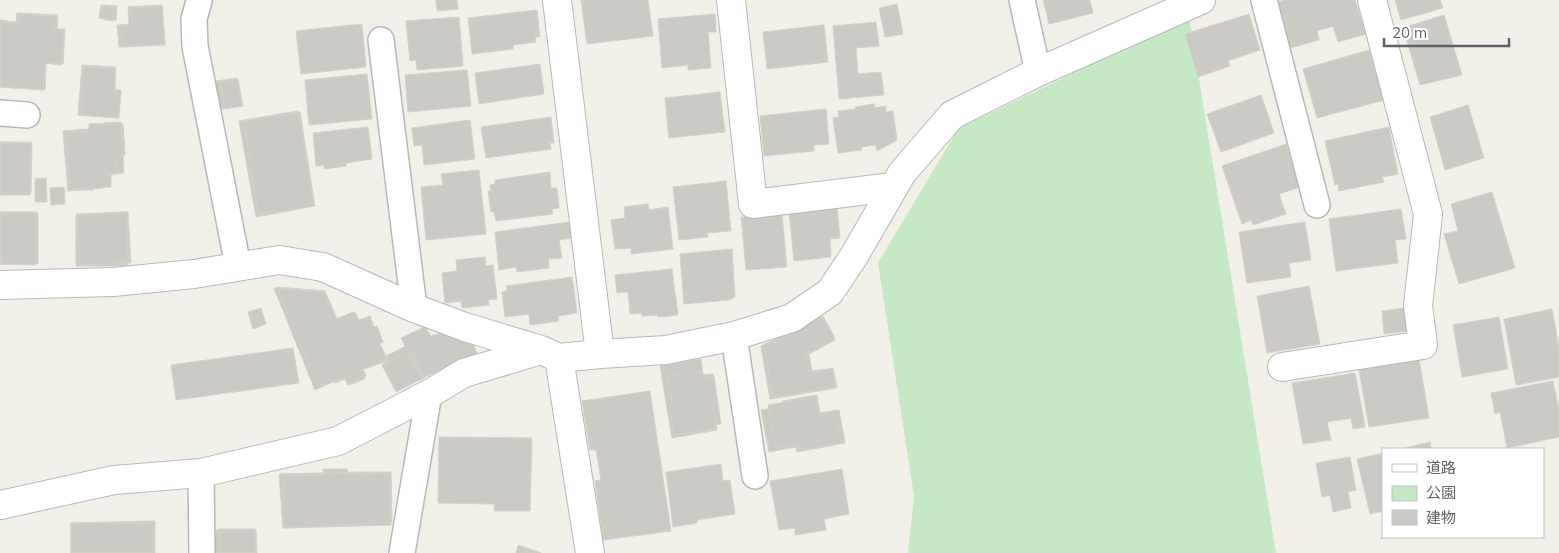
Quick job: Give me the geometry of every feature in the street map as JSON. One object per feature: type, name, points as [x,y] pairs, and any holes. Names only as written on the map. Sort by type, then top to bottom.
[{"type":"street","points":[[557,0],[600,354]]},
{"type":"street","points":[[731,0],[753,204],[893,187]]},
{"type":"street","points":[[0,505],[114,480],[201,473],[338,440],[428,394],[464,373],[550,354],[600,354],[666,350],[734,336],[792,318],[830,292],[854,256],[902,172],[952,115],[1038,72],[1201,0]]},
{"type":"street","points":[[1282,367],[1423,345],[1418,306],[1428,214],[1372,0]]},
{"type":"street","points":[[0,286],[113,282],[194,274],[279,260],[323,266],[414,308],[465,327],[550,354]]},
{"type":"street","points":[[550,354],[590,553]]},
{"type":"lane","points":[[1022,0],[1038,72]]},
{"type":"lane","points":[[1264,0],[1318,205]]},
{"type":"lane","points":[[198,1],[194,19],[195,46],[238,266]]},
{"type":"lane","points":[[382,40],[414,308]]},
{"type":"lane","points":[[0,113],[27,115]]},
{"type":"lane","points":[[734,336],[755,476]]},
{"type":"lane","points":[[402,553],[428,394]]},
{"type":"lane","points":[[201,473],[202,553]]},
{"type":"green space","points":[[1189,17],[1276,553],[908,553],[914,496],[878,263],[958,129]]},
{"type":"building","points":[[436,0],[457,0],[458,9],[437,11]]},
{"type":"building","points":[[581,0],[648,0],[653,36],[587,44]]},
{"type":"building","points":[[1043,0],[1090,0],[1093,13],[1049,24]]},
{"type":"building","points":[[1285,0],[1355,0],[1366,34],[1338,42],[1333,26],[1317,31],[1319,40],[1290,48],[1277,2]]},
{"type":"building","points":[[1395,0],[1440,0],[1443,8],[1401,20]]},
{"type":"building","points":[[897,4],[903,34],[885,37],[879,8]]},
{"type":"building","points":[[101,5],[115,7],[113,21],[99,18]]},
{"type":"building","points":[[103,5],[117,6],[116,20],[102,18]]},
{"type":"building","points":[[162,5],[165,45],[119,47],[117,25],[129,24],[128,7]]},
{"type":"building","points":[[162,6],[165,44],[122,47],[121,26],[133,25],[131,8]]},
{"type":"building","points":[[537,10],[540,37],[535,37],[536,42],[513,45],[513,49],[472,54],[468,18]]},
{"type":"building","points":[[17,13],[57,15],[55,29],[64,30],[61,65],[45,63],[43,90],[0,87],[0,20],[16,22]]},
{"type":"building","points":[[20,14],[58,16],[57,29],[65,29],[63,64],[46,63],[45,90],[0,87],[0,22],[20,23]]},
{"type":"building","points":[[715,14],[716,32],[708,32],[711,68],[688,70],[688,65],[662,68],[658,19]]},
{"type":"building","points":[[1249,14],[1260,50],[1228,61],[1230,66],[1198,77],[1185,34]]},
{"type":"building","points":[[1444,15],[1462,75],[1420,85],[1403,28]]},
{"type":"building","points":[[459,17],[463,66],[417,70],[416,60],[410,61],[406,21]]},
{"type":"building","points":[[876,22],[879,46],[856,48],[858,74],[881,72],[884,95],[839,99],[833,26]]},
{"type":"building","points":[[362,24],[366,67],[301,74],[296,31]]},
{"type":"building","points":[[824,25],[828,62],[767,69],[763,32]]},
{"type":"building","points":[[1369,50],[1384,100],[1317,118],[1303,69]]},
{"type":"building","points":[[540,64],[544,94],[479,104],[475,73]]},
{"type":"building","points":[[82,65],[115,67],[114,90],[121,90],[118,118],[78,115]]},
{"type":"building","points":[[84,66],[116,68],[115,90],[121,90],[119,118],[81,115]]},
{"type":"building","points":[[467,70],[471,106],[408,112],[405,75]]},
{"type":"building","points":[[367,74],[372,119],[309,125],[305,80]]},
{"type":"building","points":[[237,78],[242,106],[221,109],[216,81]]},
{"type":"building","points":[[238,79],[243,106],[225,109],[220,82]]},
{"type":"building","points":[[720,92],[725,132],[669,138],[665,98]]},
{"type":"building","points":[[1261,95],[1274,133],[1221,152],[1207,114]]},
{"type":"building","points":[[874,104],[875,108],[886,106],[886,112],[893,111],[897,140],[877,151],[876,145],[861,147],[862,150],[838,153],[833,118],[839,117],[838,111]]},
{"type":"building","points":[[1468,105],[1484,158],[1445,170],[1430,117]]},
{"type":"building","points":[[826,109],[829,144],[814,145],[814,151],[764,156],[760,116]]},
{"type":"building","points":[[298,111],[314,206],[256,217],[239,121]]},
{"type":"building","points":[[300,112],[315,206],[258,215],[244,121]]},
{"type":"building","points":[[551,117],[554,143],[550,143],[551,149],[486,158],[481,127]]},
{"type":"building","points":[[470,120],[475,159],[424,165],[422,145],[414,146],[412,128]]},
{"type":"building","points":[[121,122],[124,173],[111,174],[111,187],[68,191],[63,131],[89,129],[89,124]]},
{"type":"building","points":[[123,124],[125,155],[116,156],[117,174],[102,175],[102,182],[94,183],[94,190],[70,190],[66,133],[98,131],[98,125]]},
{"type":"building","points":[[368,127],[372,159],[346,163],[346,166],[324,169],[324,165],[316,166],[313,133]]},
{"type":"building","points":[[1389,127],[1398,174],[1382,177],[1384,182],[1339,191],[1338,184],[1335,185],[1325,141]]},
{"type":"building","points":[[0,142],[31,142],[30,195],[0,195]]},
{"type":"building","points":[[0,142],[32,143],[31,193],[0,193]]},
{"type":"building","points":[[1286,144],[1300,187],[1279,194],[1286,214],[1253,225],[1251,220],[1242,224],[1222,166]]},
{"type":"building","points":[[479,170],[486,234],[426,240],[421,187],[443,185],[441,174]]},
{"type":"building","points":[[550,172],[551,188],[557,188],[559,208],[552,209],[553,214],[496,221],[494,212],[491,212],[488,191],[491,191],[490,185],[495,184],[495,180]]},
{"type":"building","points":[[46,178],[47,202],[35,202],[35,179]]},
{"type":"building","points":[[726,181],[731,231],[707,233],[708,237],[679,240],[673,187]]},
{"type":"building","points":[[64,187],[65,204],[51,205],[50,188]]},
{"type":"building","points":[[1492,192],[1515,268],[1459,284],[1444,234],[1458,231],[1451,204]]},
{"type":"building","points":[[648,204],[649,210],[668,207],[673,249],[631,254],[631,248],[615,249],[611,220],[625,218],[624,207]]},
{"type":"building","points":[[837,207],[840,238],[830,239],[831,257],[794,261],[789,211]]},
{"type":"building","points":[[1401,209],[1406,239],[1395,240],[1398,263],[1336,271],[1329,219]]},
{"type":"building","points":[[0,212],[37,212],[36,265],[0,264]]},
{"type":"building","points":[[127,212],[128,266],[76,266],[76,214]]},
{"type":"building","points":[[128,212],[131,263],[80,265],[77,215]]},
{"type":"building","points":[[0,213],[38,213],[38,264],[0,264]]},
{"type":"building","points":[[782,214],[787,267],[746,270],[741,217]]},
{"type":"building","points":[[570,222],[573,238],[559,240],[562,258],[548,259],[549,268],[517,272],[516,267],[499,270],[495,232]]},
{"type":"building","points":[[1305,222],[1311,260],[1289,263],[1291,277],[1247,283],[1239,232]]},
{"type":"building","points":[[732,249],[735,297],[729,300],[684,304],[680,254]]},
{"type":"building","points":[[485,257],[486,266],[493,265],[497,299],[488,300],[489,305],[462,308],[461,301],[445,303],[442,273],[457,271],[456,260]]},
{"type":"building","points":[[672,269],[678,315],[658,317],[657,315],[642,316],[641,313],[630,314],[628,292],[617,293],[615,275]]},
{"type":"building","points":[[572,277],[577,313],[558,316],[559,321],[530,325],[529,314],[505,317],[502,292],[507,291],[506,286]]},
{"type":"building","points":[[1309,286],[1320,344],[1267,353],[1257,296]]},
{"type":"building","points":[[277,287],[325,291],[337,319],[355,312],[359,320],[370,316],[374,327],[377,326],[383,342],[380,344],[387,359],[363,369],[366,376],[350,383],[348,378],[335,383],[334,380],[318,387]]},
{"type":"building","points":[[274,288],[324,292],[336,319],[353,312],[358,323],[369,318],[387,361],[361,370],[365,379],[348,385],[344,377],[315,390]]},
{"type":"building","points":[[261,308],[266,324],[253,329],[248,312]]},
{"type":"building","points":[[1405,308],[1408,331],[1384,334],[1382,311]]},
{"type":"building","points":[[1552,309],[1559,348],[1559,377],[1516,385],[1504,319]]},
{"type":"building","points":[[823,316],[835,338],[806,354],[809,371],[832,369],[836,388],[770,399],[761,346]]},
{"type":"building","points":[[823,317],[835,340],[809,354],[812,372],[833,368],[837,387],[773,397],[765,348]]},
{"type":"building","points":[[1499,317],[1508,369],[1462,377],[1453,325]]},
{"type":"building","points":[[425,327],[431,336],[442,333],[473,343],[477,354],[422,378],[401,338]]},
{"type":"building","points":[[408,345],[424,378],[397,391],[383,362],[388,359],[386,356]]},
{"type":"building","points":[[293,348],[299,383],[176,400],[171,365]]},
{"type":"building","points":[[408,352],[421,379],[396,392],[382,365]]},
{"type":"building","points":[[701,359],[703,375],[713,374],[717,401],[713,402],[717,430],[672,438],[660,366]]},
{"type":"building","points":[[1419,359],[1429,418],[1369,427],[1359,369]]},
{"type":"building","points":[[702,371],[704,377],[714,376],[721,424],[715,425],[716,429],[674,435],[669,405],[672,404],[668,376]]},
{"type":"building","points":[[1355,373],[1365,427],[1353,429],[1351,418],[1327,422],[1331,440],[1303,444],[1292,383]]},
{"type":"building","points":[[1553,381],[1559,410],[1559,437],[1507,448],[1500,412],[1495,414],[1491,393]]},
{"type":"building","points":[[650,391],[671,531],[603,540],[595,481],[601,480],[596,450],[590,450],[582,401]]},
{"type":"building","points":[[817,395],[820,413],[839,410],[845,443],[797,452],[796,447],[769,452],[761,410],[784,406],[783,401]]},
{"type":"building","points":[[816,397],[820,417],[836,414],[841,443],[799,450],[798,444],[776,448],[768,405]]},
{"type":"building","points":[[439,437],[532,438],[530,511],[494,511],[494,504],[438,503]]},
{"type":"building","points":[[1430,442],[1431,448],[1405,448]]},
{"type":"building","points":[[1382,453],[1382,511],[1370,514],[1357,459]]},
{"type":"building","points":[[1350,457],[1356,490],[1348,492],[1351,508],[1333,512],[1330,495],[1322,497],[1316,463]]},
{"type":"building","points":[[721,464],[723,481],[730,480],[735,514],[697,520],[697,523],[673,527],[666,472]]},
{"type":"building","points":[[323,469],[347,469],[348,474],[389,473],[391,525],[284,528],[283,476],[324,475]]},
{"type":"building","points":[[842,469],[849,514],[824,519],[826,530],[795,535],[795,528],[779,530],[770,481]]},
{"type":"building","points":[[391,472],[392,522],[283,528],[279,474]]},
{"type":"building","points":[[155,521],[155,553],[71,553],[71,523]]},
{"type":"building","points":[[71,523],[154,523],[154,553],[71,553]]},
{"type":"building","points":[[219,529],[255,529],[255,553],[219,553]]},
{"type":"building","points":[[213,530],[256,530],[257,553],[213,553]]},
{"type":"building","points":[[518,545],[541,553],[516,553]]}]
